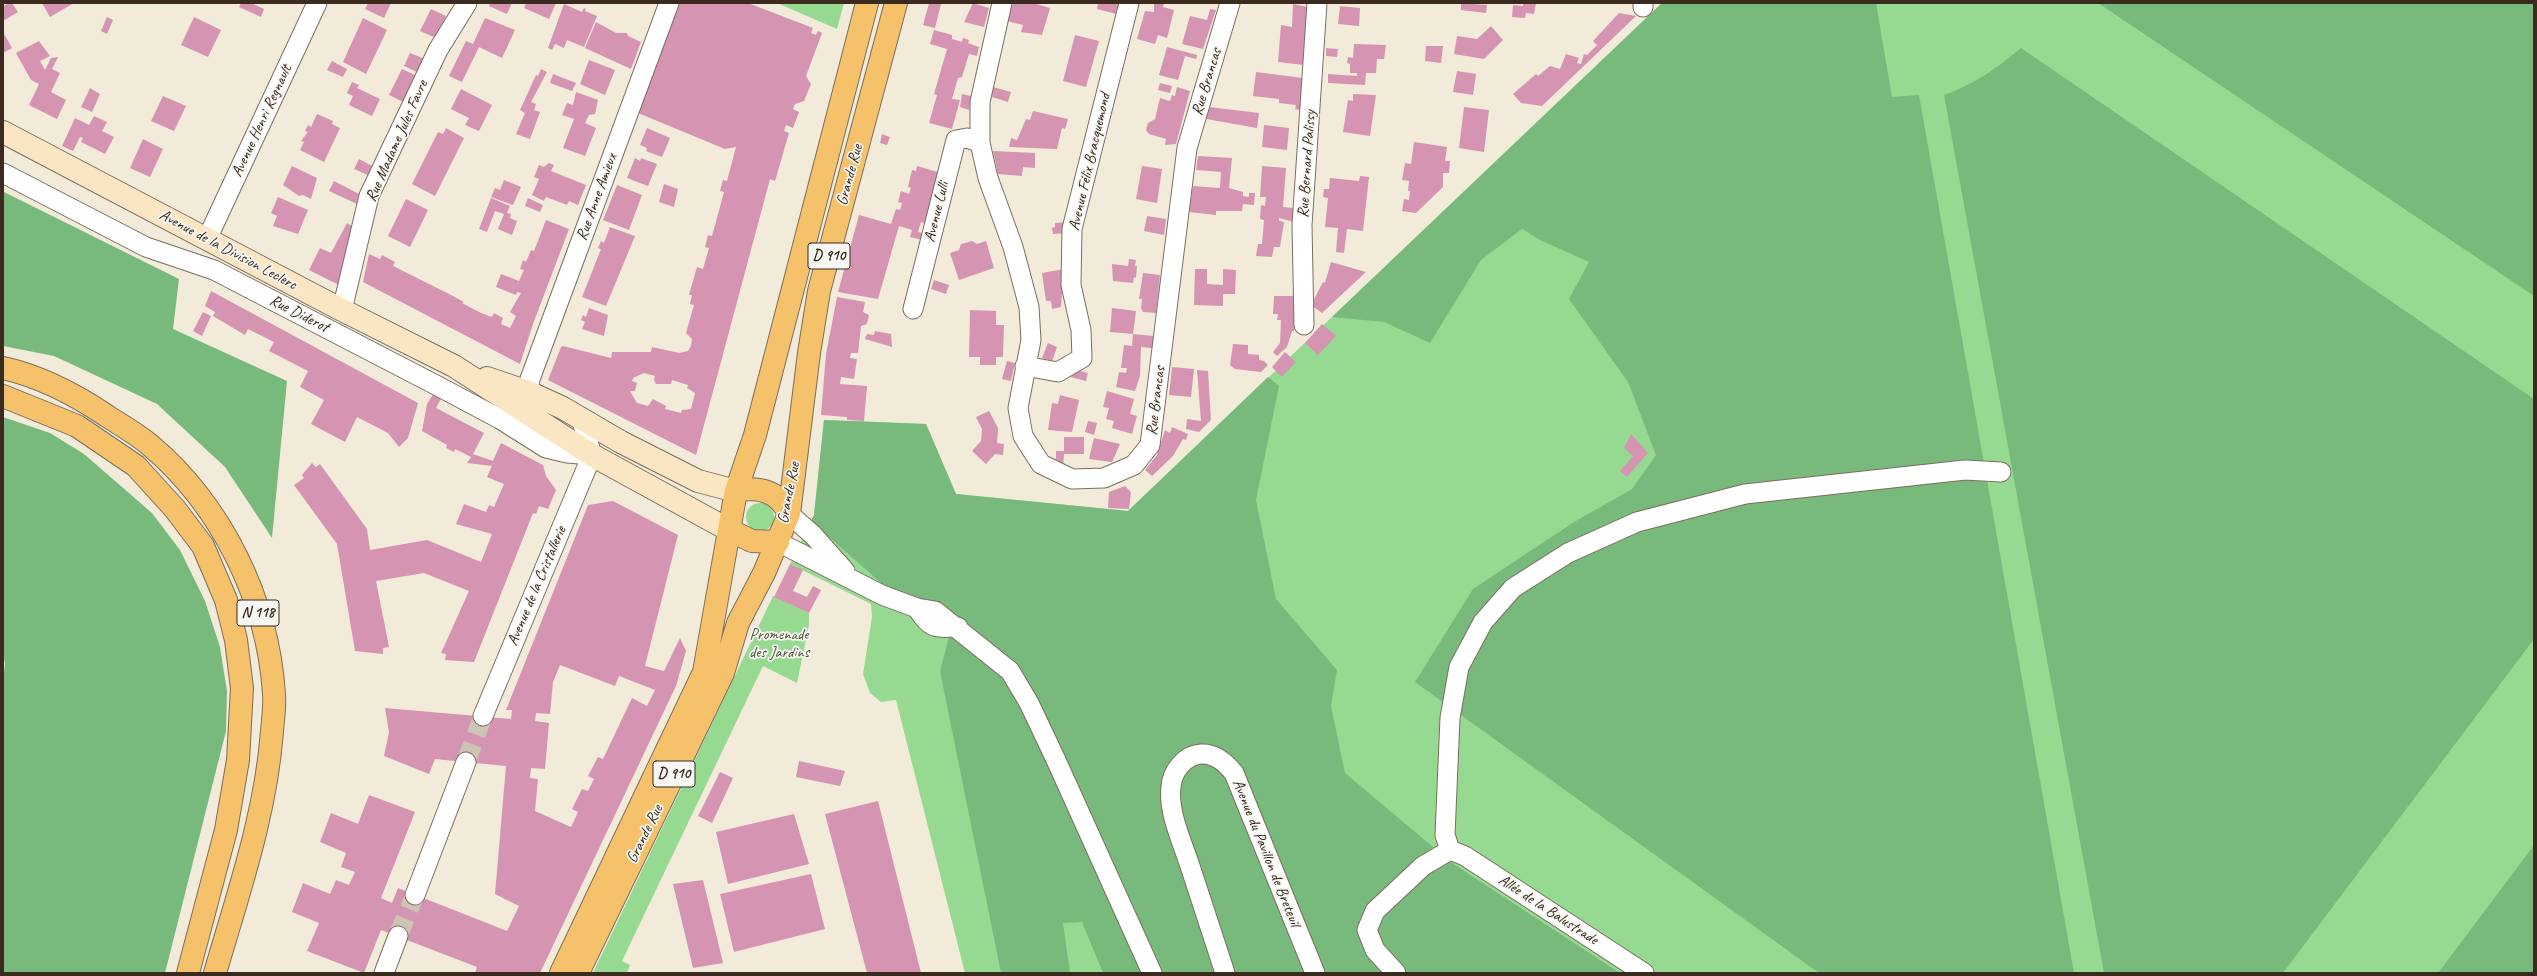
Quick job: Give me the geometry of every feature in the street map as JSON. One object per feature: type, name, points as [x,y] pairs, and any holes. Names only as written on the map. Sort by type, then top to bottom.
[{"type":"main road","name":"Grande Rue","points":[[561,973],[704,672],[736,491],[755,435],[867,3]]},
{"type":"main road","name":"Grande Rue","points":[[578,973],[723,673],[738,623],[778,542],[789,514],[809,352],[820,291],[896,3]]},
{"type":"main road","name":"Avenue de la Division Leclerc","points":[[3,132],[342,310],[454,366],[592,455],[729,530]]},
{"type":"main road","name":"Avenue de la Division Leclerc","points":[[454,366],[528,392],[581,418],[621,442],[698,481],[736,491]]},
{"type":"main road","name":"N 118","points":[[3,368],[19,372],[85,401],[150,444],[200,496],[227,537],[247,579],[267,639],[274,695],[269,766],[255,835],[215,973]]},
{"type":"main road","name":"N 118","points":[[3,396],[77,426],[136,466],[175,509],[203,546],[226,600],[236,640],[242,688],[238,760],[226,830],[188,973]]},
{"type":"main road","points":[[592,455],[621,442]]},
{"type":"main road","points":[[736,491],[749,488],[768,490],[781,501],[789,514]]},
{"type":"main road","points":[[729,530],[752,541],[778,542]]},
{"type":"street","name":"Avenue Henri Regnault","points":[[207,239],[317,3]]},
{"type":"street","name":"Rue Madame Jules Favre","points":[[342,310],[369,196],[438,50],[467,3]]},
{"type":"street","name":"Rue Anne Amieux","points":[[528,392],[530,379],[669,3]]},
{"type":"street","name":"Rue Brancas","points":[[1002,3],[980,102],[980,143],[988,178],[1013,247],[1029,307],[1031,340],[1018,408],[1023,436],[1041,464],[1072,479],[1104,478],[1134,465],[1150,445],[1187,148],[1230,3]]},
{"type":"street","name":"Avenue Félix Bracquemond","points":[[1025,366],[1058,372],[1082,358],[1081,330],[1070,285],[1072,229],[1129,3]]},
{"type":"street","name":"Rue Bernard Palissy","points":[[1304,325],[1302,225],[1318,3]]},
{"type":"street","name":"Avenue Lulli","points":[[913,309],[956,140],[967,138],[980,143]]},
{"type":"street","name":"Rue Diderot","points":[[3,173],[146,247],[214,270],[493,416],[546,448],[567,454],[592,455]]},
{"type":"street","points":[[581,418],[592,455]]},
{"type":"street","name":"Avenue de la Cristallerie","points":[[482,716],[592,455]]},
{"type":"street","points":[[1396,973],[1375,950],[1368,930],[1375,911],[1423,866],[1450,850],[1444,835],[1450,718],[1459,667],[1483,622],[1513,588],[1568,553],[1637,522],[1745,494],[1965,470],[2001,472]]},
{"type":"street","points":[[789,514],[813,535],[851,578]]},
{"type":"street","points":[[778,542],[851,578],[926,619],[958,627]]},
{"type":"street","points":[[926,619],[935,611],[958,627],[1010,671],[1020,686],[1056,760],[1152,973]]},
{"type":"street","name":"Avenue du Pavillon de Breteuil","points":[[1225,973],[1173,817],[1170,788],[1173,773],[1194,755],[1212,755],[1221,760],[1234,773],[1315,973]]},
{"type":"street","points":[[415,895],[466,762]]},
{"type":"street","name":"Allée de la Balustrade","points":[[1450,850],[1465,856],[1644,973]]},
{"type":"street","points":[[384,973],[398,936]]},
{"type":"green space","points":[[777,3],[844,3],[837,29]]},
{"type":"green space","points":[[1662,3],[2534,3],[2534,973],[965,973],[896,700],[881,702],[870,693],[863,674],[872,617],[871,604],[790,564],[814,515],[824,420],[926,424],[956,494],[1128,511]]},
{"type":"green space","points":[[1662,3],[1876,3],[1892,97],[1919,95],[2074,973],[1819,973],[1415,682],[1473,589],[1574,522],[1632,489],[1656,455],[1628,382],[1569,299],[1589,262],[1540,240],[1522,229],[1481,260],[1430,343],[1384,322],[1332,317]]},
{"type":"green space","points":[[2098,3],[2534,3],[2534,296]]},
{"type":"green space","points":[[2021,48],[2534,399],[2534,639],[2283,973],[2104,973],[1944,95],[1976,81]]},
{"type":"green space","points":[[4,192],[179,279],[173,329],[287,381],[272,538],[225,467],[157,404],[54,356],[3,346]]},
{"type":"green space","points":[[1268,377],[1279,386],[1256,500],[1276,599],[1337,670],[1331,706],[1345,773],[1452,863],[1620,973],[1103,973],[1082,922],[1063,923],[1070,973],[1001,973],[940,671],[954,618],[881,583],[811,521],[814,515],[824,420],[926,424],[956,494],[1128,511]]},
{"type":"green space","points":[[3,417],[50,433],[84,454],[152,513],[180,550],[205,601],[220,647],[227,691],[226,731],[165,973],[3,973],[3,684],[5,663],[3,655]]},
{"type":"green space","points":[[760,503],[770,507],[774,517],[770,527],[760,531],[750,527],[746,517],[750,507]]},
{"type":"green space","name":"Promenade des Jardins","points":[[773,596],[809,613],[809,625],[797,683],[763,666],[622,961],[630,965],[627,973],[593,973]]},
{"type":"green space","points":[[2534,845],[2534,973],[2438,973]]},
{"type":"building","points":[[12,3],[18,12],[3,21],[3,6]]},
{"type":"building","points":[[42,3],[74,3],[50,17]]},
{"type":"building","points":[[241,3],[251,3],[264,9],[261,17],[239,7]]},
{"type":"building","points":[[368,3],[391,3],[384,18],[365,9]]},
{"type":"building","points":[[490,3],[512,3],[507,14],[489,6]]},
{"type":"building","points":[[526,3],[556,3],[549,19],[524,8]]},
{"type":"building","points":[[680,3],[748,3],[813,28],[811,33],[816,35],[818,31],[822,33],[806,76],[811,84],[804,101],[795,104],[793,109],[799,112],[793,128],[786,125],[784,131],[789,133],[775,181],[770,179],[696,455],[548,380],[561,347],[563,346],[611,358],[612,352],[651,352],[652,347],[679,353],[688,351],[691,346],[692,339],[686,333],[694,305],[690,304],[692,295],[689,295],[697,267],[703,269],[709,248],[705,247],[708,235],[712,236],[724,192],[720,191],[723,180],[727,181],[736,147],[725,149],[638,113]],"holes":[[[644,373],[655,376],[654,380],[656,384],[671,384],[672,380],[688,385],[687,388],[695,393],[691,409],[682,410],[681,413],[665,409],[666,406],[653,399],[648,406],[637,403],[630,391],[635,391],[637,383],[632,381],[633,378]]]},
{"type":"building","points":[[929,3],[941,4],[935,28],[923,25]]},
{"type":"building","points":[[973,3],[989,8],[984,27],[964,22]]},
{"type":"building","points":[[1013,3],[1033,3],[1050,8],[1042,35],[1021,32],[1023,25],[1007,21]]},
{"type":"building","points":[[1098,3],[1119,3],[1116,14],[1097,9]]},
{"type":"building","points":[[1154,3],[1164,3],[1163,7],[1174,10],[1167,38],[1158,35],[1155,44],[1137,39],[1145,11],[1154,12]]},
{"type":"building","points":[[1461,3],[1487,5],[1486,13],[1461,10]]},
{"type":"building","points":[[1523,3],[1536,3],[1534,14],[1526,13],[1525,18],[1512,17],[1513,5],[1523,6]]},
{"type":"building","points":[[564,4],[582,12],[584,8],[586,9],[585,11],[597,16],[584,47],[567,40],[564,48],[555,44],[552,50],[548,48]]},
{"type":"building","points":[[1293,4],[1308,7],[1304,65],[1278,62],[1281,25],[1292,27]]},
{"type":"building","points":[[1340,6],[1360,8],[1359,26],[1338,24]]},
{"type":"building","points":[[431,9],[446,16],[436,38],[420,31]]},
{"type":"building","points":[[1210,9],[1216,10],[1203,49],[1182,44],[1190,16],[1207,20]]},
{"type":"building","points":[[1619,13],[1636,16],[1542,106],[1521,103],[1513,94],[1536,74],[1538,76],[1550,66],[1560,69],[1566,54],[1579,58],[1577,63],[1581,64],[1584,54],[1587,55],[1597,45],[1593,41]]},
{"type":"building","points":[[107,17],[113,20],[107,34],[101,31]]},
{"type":"building","points":[[194,17],[221,30],[208,57],[181,45]]},
{"type":"building","points":[[363,18],[387,30],[366,74],[343,62]]},
{"type":"building","points":[[485,18],[515,30],[502,58],[479,47],[462,82],[449,76],[466,41],[473,44]]},
{"type":"building","points":[[596,22],[616,33],[627,33],[628,36],[641,42],[631,69],[585,48]]},
{"type":"building","points":[[1491,26],[1503,40],[1484,59],[1454,54],[1457,36],[1477,39]]},
{"type":"building","points":[[934,30],[952,35],[952,39],[962,42],[963,38],[969,40],[968,43],[979,47],[977,56],[969,54],[962,77],[958,78],[952,99],[960,100],[952,129],[929,123],[937,95],[934,94],[947,49],[930,44]]},
{"type":"building","points":[[3,32],[12,48],[3,53]]},
{"type":"building","points":[[1075,35],[1099,41],[1086,87],[1063,81]]},
{"type":"building","points":[[39,41],[50,56],[40,61],[45,70],[51,58],[58,57],[52,69],[60,73],[51,92],[66,100],[57,119],[29,105],[39,84],[31,80],[16,53]]},
{"type":"building","points":[[1354,44],[1386,45],[1384,59],[1377,59],[1376,73],[1366,73],[1365,85],[1328,83],[1328,74],[1357,76],[1357,73],[1350,73],[1350,64],[1347,63],[1348,57],[1353,58]]},
{"type":"building","points":[[1426,46],[1443,46],[1441,63],[1425,61]]},
{"type":"building","points":[[1167,47],[1197,55],[1196,59],[1185,56],[1178,80],[1159,75]]},
{"type":"building","points":[[1326,48],[1338,49],[1337,57],[1326,56]]},
{"type":"building","points":[[410,53],[425,59],[419,73],[404,66]]},
{"type":"building","points":[[589,60],[615,70],[605,95],[580,84]]},
{"type":"building","points":[[332,61],[347,69],[343,77],[327,70]]},
{"type":"building","points":[[402,69],[417,76],[405,103],[389,95]]},
{"type":"building","points":[[541,69],[547,72],[531,102],[536,104],[534,110],[540,112],[530,139],[516,134],[525,113],[520,110],[536,75],[538,76]]},
{"type":"building","points":[[1457,71],[1476,74],[1473,95],[1453,92]]},
{"type":"building","points":[[1256,72],[1303,78],[1300,110],[1295,109],[1296,105],[1279,103],[1279,99],[1253,96]]},
{"type":"building","points":[[553,74],[576,83],[572,91],[550,83]]},
{"type":"building","points":[[352,82],[359,85],[357,88],[380,99],[372,116],[349,105],[353,96],[347,93]]},
{"type":"building","points":[[1160,83],[1172,86],[1170,93],[1158,90]]},
{"type":"building","points":[[993,87],[1011,92],[1008,102],[992,97]]},
{"type":"building","points":[[1177,87],[1190,91],[1176,144],[1165,145],[1166,139],[1149,134],[1146,130],[1148,123],[1155,119],[1160,98],[1170,101],[1172,95],[1175,96]]},
{"type":"building","points":[[90,88],[100,94],[92,112],[81,107]]},
{"type":"building","points":[[461,89],[492,105],[479,131],[465,125],[469,118],[451,109]]},
{"type":"building","points":[[576,92],[598,100],[595,114],[589,115],[585,123],[596,128],[585,156],[563,148],[574,119],[562,115],[567,103],[573,105]]},
{"type":"building","points":[[962,94],[971,96],[969,110],[960,107]]},
{"type":"building","points":[[1353,94],[1376,95],[1370,136],[1343,132],[1348,100],[1353,101]]},
{"type":"building","points":[[163,96],[186,106],[174,131],[151,121]]},
{"type":"building","points":[[1209,107],[1259,113],[1257,128],[1206,119]]},
{"type":"building","points":[[1464,107],[1489,110],[1484,152],[1459,148]]},
{"type":"building","points":[[1033,111],[1068,119],[1065,129],[1062,128],[1057,149],[1009,147],[1011,138],[1017,140],[1026,119],[1030,120]]},
{"type":"building","points":[[317,114],[333,121],[332,124],[340,128],[324,162],[300,150],[304,142],[301,141],[308,132],[305,131],[308,125],[311,127]]},
{"type":"building","points":[[94,116],[107,122],[102,131],[114,137],[105,154],[81,142],[83,138],[80,137],[73,151],[62,146],[75,118],[89,125]]},
{"type":"building","points":[[1264,125],[1289,128],[1287,150],[1262,147]]},
{"type":"building","points":[[446,128],[464,138],[435,196],[412,184],[438,132],[443,134]]},
{"type":"building","points":[[647,128],[670,138],[662,157],[646,151],[647,148],[640,145]]},
{"type":"building","points":[[882,134],[890,137],[887,145],[880,143]]},
{"type":"building","points":[[143,139],[163,149],[150,177],[130,168]]},
{"type":"building","points":[[1414,142],[1447,147],[1445,161],[1450,161],[1449,173],[1443,173],[1443,187],[1416,213],[1402,211],[1404,199],[1409,200],[1410,191],[1408,191],[1409,181],[1402,180],[1405,163],[1411,164]]},
{"type":"building","points":[[993,151],[1035,153],[1035,168],[1023,167],[1022,176],[998,174]]},
{"type":"building","points":[[1198,156],[1232,158],[1229,188],[1243,192],[1243,196],[1249,197],[1249,193],[1255,193],[1254,205],[1243,204],[1242,211],[1216,211],[1216,215],[1189,212],[1193,186],[1220,188],[1221,172],[1196,170]]},
{"type":"building","points":[[635,158],[640,161],[641,158],[657,164],[648,186],[627,178]]},
{"type":"building","points":[[359,159],[374,167],[370,176],[354,169]]},
{"type":"building","points":[[549,163],[554,165],[551,171],[586,185],[578,205],[569,201],[567,205],[546,197],[544,201],[532,195],[539,179],[534,177],[539,165],[544,167]]},
{"type":"building","points":[[292,166],[317,178],[311,199],[303,195],[299,196],[283,185]]},
{"type":"building","points":[[917,166],[941,173],[930,225],[921,222],[918,232],[927,234],[922,240],[910,237],[912,230],[899,226],[878,299],[838,292],[859,215],[891,224],[896,209],[900,210],[902,203],[898,202],[901,191],[909,194],[911,188],[908,187],[912,170],[916,171]]},
{"type":"building","points":[[1142,166],[1162,169],[1157,203],[1136,199]]},
{"type":"building","points":[[1262,166],[1286,168],[1283,207],[1294,208],[1294,222],[1279,218],[1279,221],[1284,222],[1280,247],[1274,247],[1272,257],[1256,256],[1258,244],[1262,244],[1264,220],[1260,219],[1261,205],[1265,206],[1266,197],[1260,197]]},
{"type":"building","points":[[1360,176],[1369,177],[1363,231],[1347,229],[1344,253],[1336,252],[1338,228],[1325,227],[1328,198],[1323,197],[1324,189],[1329,189],[1330,178],[1359,181]]},
{"type":"building","points":[[504,180],[521,187],[513,205],[491,197],[495,188],[500,190]]},
{"type":"building","points":[[334,181],[361,195],[357,204],[329,191]]},
{"type":"building","points":[[664,184],[678,189],[674,207],[659,202]]},
{"type":"building","points":[[617,185],[642,195],[629,230],[603,220]]},
{"type":"building","points":[[278,197],[308,210],[298,234],[273,226],[277,216],[271,213]]},
{"type":"building","points":[[491,198],[510,206],[507,213],[511,214],[510,218],[517,221],[512,235],[498,229],[504,214],[495,211],[487,232],[479,229]]},
{"type":"building","points":[[528,198],[543,205],[540,212],[525,206]]},
{"type":"building","points":[[406,199],[428,210],[410,247],[388,236]]},
{"type":"building","points":[[1147,216],[1166,219],[1164,235],[1144,231]]},
{"type":"building","points":[[546,220],[569,229],[533,324],[520,364],[363,282],[369,254],[380,259],[382,255],[395,262],[393,266],[453,296],[464,302],[462,303],[481,313],[492,317],[494,313],[503,318],[501,324],[510,328],[516,316],[510,312],[521,293],[517,292],[516,295],[496,287],[501,274],[519,281],[524,270],[520,269],[523,260],[526,262],[531,250],[534,251]]},
{"type":"building","points":[[1068,222],[1067,233],[1053,234],[1052,228],[1055,227],[1055,223]]},
{"type":"building","points":[[347,223],[352,226],[339,285],[309,270],[320,248],[331,253]]},
{"type":"building","points":[[610,227],[635,236],[606,306],[582,297],[601,249],[598,248],[601,241],[604,243]]},
{"type":"building","points":[[972,241],[977,244],[986,241],[994,268],[959,280],[950,253],[959,250],[961,244]]},
{"type":"building","points":[[1129,259],[1136,260],[1135,266],[1137,266],[1136,278],[1134,277],[1133,283],[1113,281],[1112,264],[1128,266]]},
{"type":"building","points":[[1331,262],[1366,272],[1322,313],[1311,305],[1323,282],[1325,283]]},
{"type":"building","points":[[1064,269],[1067,291],[1062,292],[1061,307],[1052,309],[1051,301],[1046,301],[1042,273]]},
{"type":"building","points":[[1195,269],[1207,269],[1207,284],[1223,285],[1223,269],[1236,270],[1235,294],[1223,294],[1223,306],[1194,305]]},
{"type":"building","points":[[1143,273],[1160,275],[1156,313],[1143,312],[1141,308],[1142,299],[1139,299]]},
{"type":"building","points":[[934,280],[949,285],[946,294],[931,289]]},
{"type":"building","points":[[211,291],[418,403],[408,438],[399,447],[388,433],[357,417],[345,442],[311,424],[324,400],[300,387],[308,371],[269,351],[274,342],[248,329],[245,335],[213,316],[215,312],[205,306]]},
{"type":"building","points":[[1274,296],[1294,296],[1294,331],[1292,331],[1287,347],[1277,356],[1273,352],[1280,343],[1281,320],[1277,320],[1278,314],[1273,314]]},
{"type":"building","points":[[837,297],[865,302],[863,312],[869,315],[867,324],[861,326],[858,353],[851,353],[850,358],[857,359],[854,379],[841,377],[840,384],[867,386],[864,421],[847,420],[847,417],[821,415],[826,354]]},
{"type":"building","points":[[589,308],[608,315],[604,336],[582,329],[585,322],[581,320],[583,315],[586,317]]},
{"type":"building","points":[[1112,308],[1136,311],[1133,334],[1110,332]]},
{"type":"building","points":[[970,310],[996,311],[996,325],[1004,325],[1003,357],[996,357],[996,365],[980,365],[980,357],[969,357]]},
{"type":"building","points":[[203,312],[211,316],[202,336],[193,331]]},
{"type":"building","points":[[1322,324],[1336,336],[1318,355],[1305,343]]},
{"type":"building","points":[[875,331],[891,334],[892,347],[865,339],[867,334],[874,335]]},
{"type":"building","points":[[1133,334],[1154,336],[1152,348],[1141,347],[1140,376],[1135,391],[1116,387],[1119,372],[1126,373],[1127,368],[1121,368],[1124,345],[1132,346]]},
{"type":"building","points":[[1048,343],[1057,347],[1052,361],[1042,358]]},
{"type":"building","points":[[1233,344],[1248,345],[1248,354],[1259,355],[1259,360],[1264,361],[1268,365],[1261,372],[1235,369],[1230,365]]},
{"type":"building","points":[[1285,352],[1296,362],[1282,377],[1272,367]]},
{"type":"building","points":[[1007,361],[1015,363],[1011,381],[1002,379]]},
{"type":"building","points":[[1172,367],[1194,369],[1191,397],[1169,395]]},
{"type":"building","points":[[1074,369],[1088,373],[1086,381],[1067,376]]},
{"type":"building","points":[[1197,370],[1208,371],[1211,420],[1199,432],[1186,429],[1187,419],[1201,421]]},
{"type":"building","points":[[1107,391],[1134,399],[1130,414],[1137,416],[1132,434],[1112,428],[1114,421],[1106,419],[1109,408],[1103,407]]},
{"type":"building","points":[[434,393],[442,397],[436,408],[484,433],[473,454],[493,461],[501,443],[543,465],[546,476],[556,490],[548,509],[539,506],[536,514],[533,513],[474,662],[445,660],[446,654],[441,653],[469,591],[424,573],[376,581],[389,647],[383,648],[383,654],[355,651],[337,544],[294,485],[304,478],[302,475],[312,463],[316,467],[320,464],[367,529],[370,550],[427,540],[481,562],[492,534],[456,524],[464,504],[486,512],[489,505],[494,507],[504,484],[487,477],[492,466],[467,463],[471,457],[455,449],[454,452],[446,448],[447,445],[422,431],[427,404]]},
{"type":"building","points":[[1060,395],[1079,400],[1072,432],[1048,430],[1052,403],[1058,404]]},
{"type":"building","points":[[989,411],[998,428],[997,443],[1004,444],[1003,455],[995,454],[986,464],[972,451],[981,441],[982,429],[976,417]]},
{"type":"building","points":[[1088,421],[1097,423],[1094,435],[1085,432]]},
{"type":"building","points":[[1172,427],[1188,434],[1186,440],[1183,439],[1173,456],[1152,476],[1145,470],[1157,455],[1165,430],[1170,433]]},
{"type":"building","points":[[1631,434],[1648,453],[1627,477],[1620,471],[1633,456],[1624,448]]},
{"type":"building","points":[[1064,437],[1084,437],[1084,454],[1064,454],[1063,469],[1056,464],[1056,451],[1064,451]]},
{"type":"building","points":[[1094,438],[1120,444],[1112,462],[1089,459]]},
{"type":"building","points":[[1125,486],[1131,492],[1129,509],[1108,508],[1109,492]]},
{"type":"building","points":[[613,501],[678,535],[645,666],[664,671],[680,638],[686,651],[676,686],[540,973],[475,973],[477,967],[381,930],[364,973],[307,951],[319,923],[292,912],[303,883],[330,894],[336,880],[349,885],[355,872],[341,867],[346,853],[320,842],[331,813],[358,824],[369,795],[415,812],[381,898],[392,903],[398,888],[507,931],[519,906],[495,894],[506,766],[435,759],[429,774],[384,756],[389,732],[385,708],[511,719],[512,710],[506,710],[588,505]],"holes":[[[560,665],[615,686],[619,676],[655,690],[647,706],[632,698],[603,759],[598,757],[588,776],[594,779],[588,791],[582,789],[572,809],[578,812],[571,827],[535,811],[538,779],[530,778],[531,768],[545,769],[549,723],[535,721],[536,713],[550,714],[553,682]]]},
{"type":"building","points":[[790,564],[803,570],[793,591],[807,597],[813,586],[821,590],[809,613],[774,597]]},
{"type":"building","points":[[799,761],[845,771],[840,786],[796,777]]},
{"type":"building","points":[[720,772],[733,778],[712,823],[698,816]]},
{"type":"building","points":[[878,801],[921,973],[867,973],[825,814]]},
{"type":"building","points":[[794,814],[809,864],[728,884],[716,832]]},
{"type":"building","points":[[811,874],[825,929],[734,952],[720,894]]},
{"type":"building","points":[[703,880],[723,963],[693,968],[673,884]]},
{"type":"tunnel","points":[[466,762],[483,716]]},
{"type":"tunnel","points":[[398,936],[415,895]]}]
